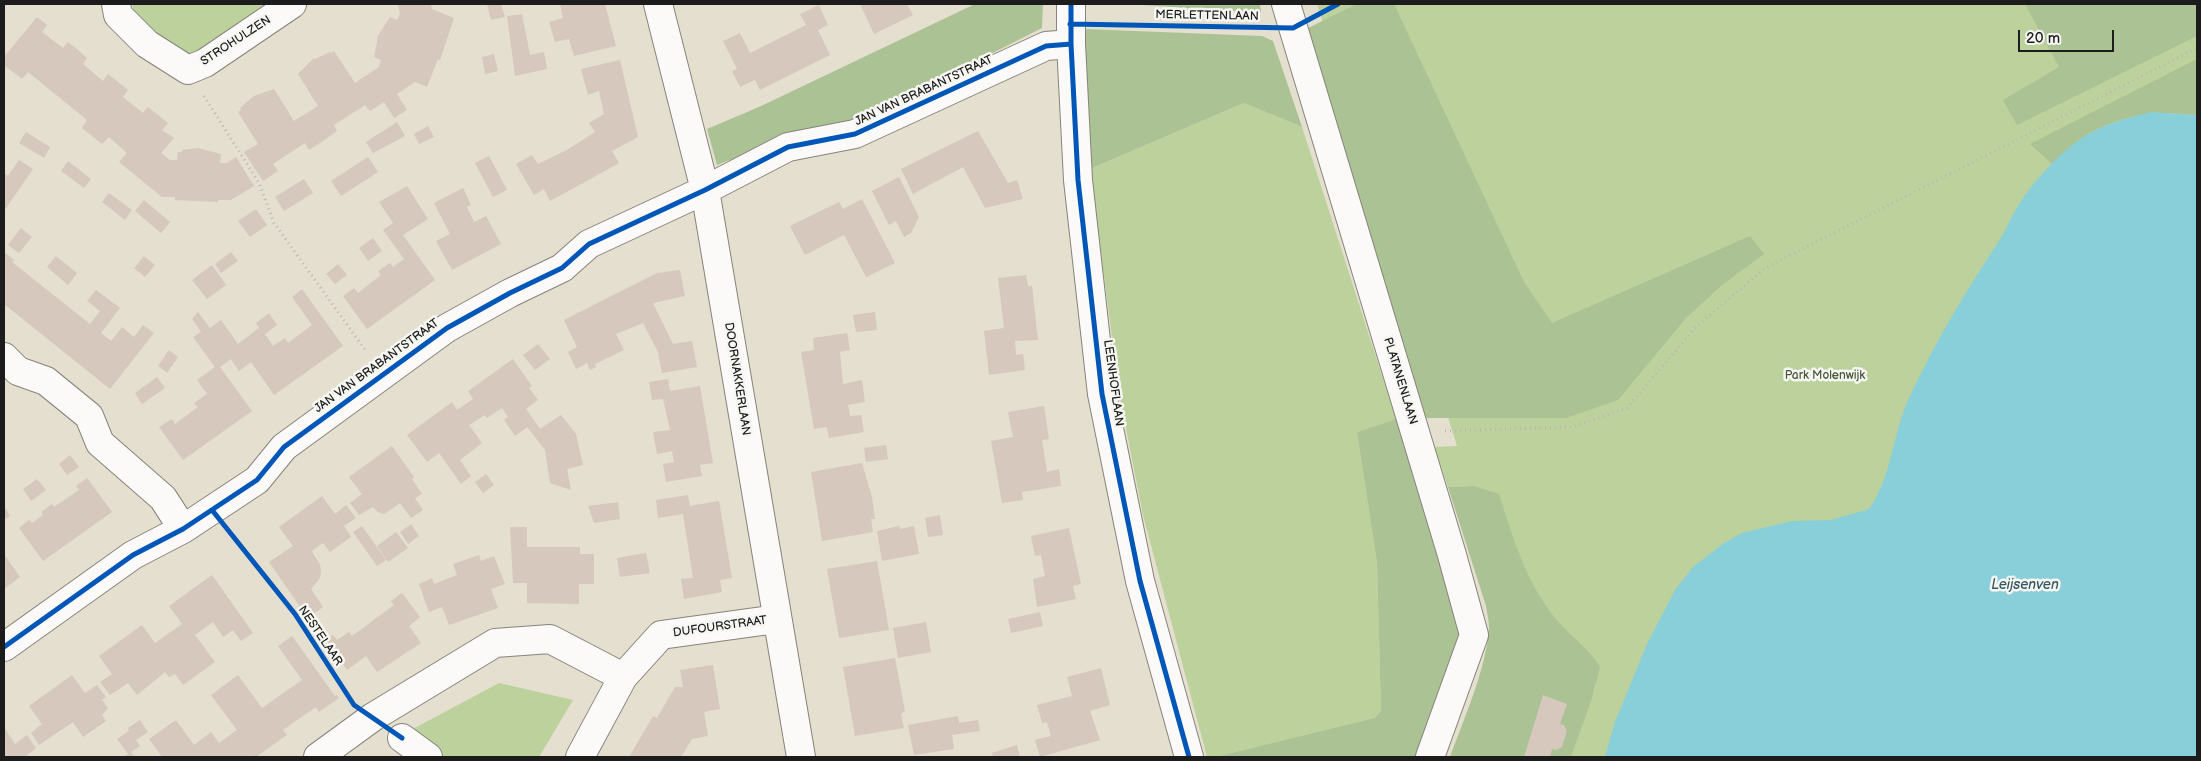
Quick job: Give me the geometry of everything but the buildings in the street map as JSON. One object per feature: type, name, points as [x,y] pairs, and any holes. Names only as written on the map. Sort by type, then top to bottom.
[{"type":"street","name":"STROHULZEN","points":[[116,4],[118,15],[147,44],[188,70],[205,63],[292,4]]},
{"type":"street","name":"DOORNAKKERLAAN","points":[[658,4],[705,190],[800,757]]},
{"type":"street","name":"LEENHOFLAAN","points":[[1071,4],[1071,44],[1078,180],[1102,394],[1140,581],[1188,757]]},
{"type":"street","name":"PLATANENLAAN","points":[[1286,4],[1474,635],[1430,757]]},
{"type":"street","name":"JAN VAN BRABANTSTRAAT","points":[[4,647],[133,555],[183,529],[257,480],[284,447],[447,328],[510,293],[562,268],[589,244],[705,190],[788,147],[855,134],[1046,46],[1071,44]]},
{"type":"street","points":[[4,357],[18,371],[46,381],[89,416],[100,443],[163,498],[183,529]]},
{"type":"street","name":"DUFOURSTRAAT","points":[[580,757],[623,677],[661,635],[777,619]]},
{"type":"street","points":[[318,757],[373,717],[495,643],[550,639],[623,677]]},
{"type":"street","points":[[402,738],[428,757]]},
{"type":"path","points":[[1415,432],[1572,427],[1626,408],[1696,327],[1765,268],[2197,48]]},
{"type":"path","points":[[188,70],[258,183],[274,223],[383,374]]},
{"type":"green space","points":[[132,4],[279,4],[233,36],[206,50],[183,54],[135,15]]},
{"type":"green space","points":[[975,4],[1043,4],[1042,28],[799,151],[757,153],[717,165],[707,129],[759,107]]},
{"type":"green space","points":[[1260,4],[1261,13],[1143,5]]},
{"type":"green space","name":"Park Molenwijk","points":[[1317,4],[2197,4],[2197,757],[1472,757],[1508,634],[1470,486],[1448,487],[1434,447],[1457,446]]},
{"type":"green space","points":[[1357,4],[1394,4],[1524,282],[1552,323],[1750,236],[1764,254],[1722,285],[1686,318],[1618,400],[1566,418],[1425,418],[1304,30]]},
{"type":"green space","points":[[2025,4],[2197,4],[2197,36],[2017,125],[2003,100],[2059,67]]},
{"type":"green space","points":[[1084,29],[1262,36],[1273,41],[1302,127],[1244,103],[1090,169]]},
{"type":"green space","points":[[2197,59],[2197,115],[2170,113],[2145,115],[2108,124],[2089,133],[2052,164],[2030,144]]},
{"type":"green space","points":[[1244,103],[1302,127],[1396,419],[1357,432],[1377,563],[1381,711],[1374,718],[1215,757],[1207,757],[1143,515],[1120,398],[1090,169]]},
{"type":"green space","points":[[1396,419],[1448,578],[1460,634],[1437,717],[1423,757],[1215,757],[1374,718],[1381,711],[1377,563],[1357,432]]},
{"type":"green space","points":[[1474,486],[1499,494],[1521,559],[1536,590],[1556,619],[1591,654],[1600,667],[1591,701],[1571,757],[1450,757],[1479,677],[1489,628],[1486,606],[1448,487]]},
{"type":"green space","points":[[499,683],[573,700],[539,757],[443,757],[411,730]]},
{"type":"water","name":"Leijsenven","points":[[2151,112],[2197,115],[2197,757],[1605,757],[1615,722],[1647,644],[1675,590],[1693,567],[1724,543],[1742,533],[1792,521],[1831,520],[1869,509],[1883,482],[1899,424],[1910,396],[1952,317],[2022,200],[2049,166],[2082,138],[2108,125]]},
{"type":"cycle path","points":[[1071,4],[1071,44],[1078,180],[1102,394],[1140,581],[1189,757]]},
{"type":"cycle path","name":"MERLETTENLAAN","points":[[1070,24],[1293,28],[1338,4]]},
{"type":"cycle path","points":[[4,647],[133,555],[183,529],[257,480],[284,447],[447,328],[510,293],[562,268],[589,244],[705,190],[788,147],[855,134],[1046,46],[1071,44]]},
{"type":"cycle path","name":"NESTELAAR","points":[[212,510],[295,614],[354,705],[402,738]]}]
